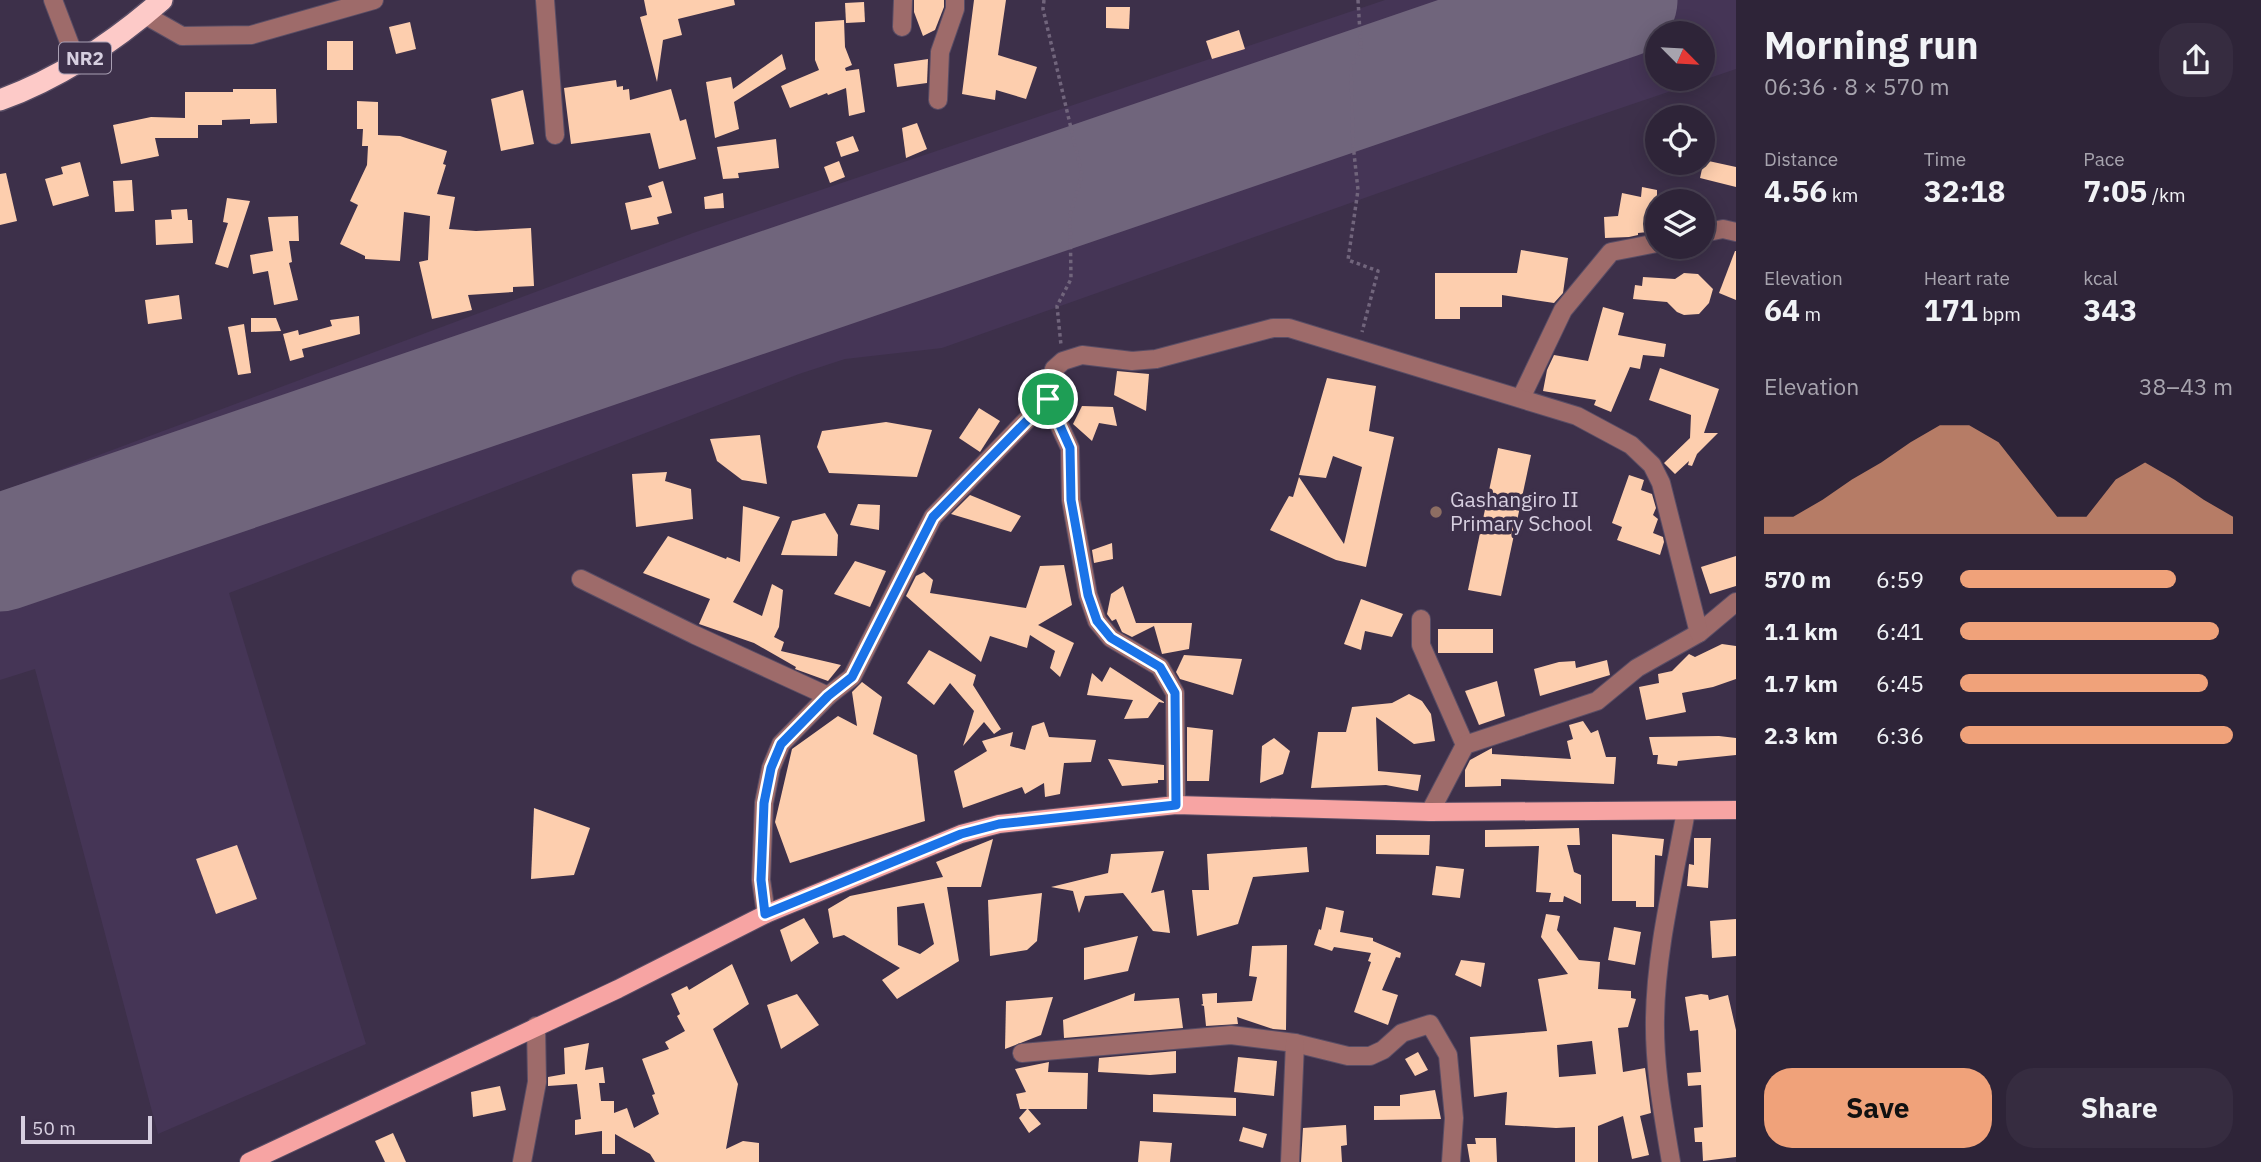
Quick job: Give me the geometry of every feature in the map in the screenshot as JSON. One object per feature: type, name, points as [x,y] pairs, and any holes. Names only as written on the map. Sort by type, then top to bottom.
[{"type":"highway","name":"NR2","points":[[0,100],[51,78],[99,50],[162,0]]},
{"type":"main road","points":[[249,1162],[618,989],[765,914],[961,834],[999,824],[1176,805],[1430,812],[1736,810]]},
{"type":"street","points":[[53,0],[77,63]]},
{"type":"street","points":[[145,15],[182,36],[251,35],[374,0]]},
{"type":"street","points":[[545,0],[555,135]]},
{"type":"street","points":[[902,27],[903,0]]},
{"type":"street","points":[[938,100],[940,52],[955,9],[955,0]]},
{"type":"street","points":[[1715,231],[1723,229],[1736,232]]},
{"type":"street","points":[[1521,398],[1563,310],[1611,252],[1645,245]]},
{"type":"street","points":[[765,914],[761,880],[763,816],[771,768],[781,744],[828,696],[852,677],[933,517],[1048,399],[1054,369],[1063,361],[1082,355],[1132,361],[1156,359],[1273,328],[1289,328],[1577,416],[1631,445],[1652,465],[1661,483],[1699,633]]},
{"type":"street","points":[[1048,399],[1070,448],[1071,500],[1088,595],[1097,621],[1111,638],[1160,667],[1175,693],[1176,805]]},
{"type":"street","points":[[581,579],[828,696]]},
{"type":"street","points":[[1430,812],[1465,745],[1597,701],[1637,668],[1699,633],[1736,602]]},
{"type":"street","points":[[1421,619],[1421,645],[1465,745]]},
{"type":"street","points":[[1671,1162],[1657,1082],[1655,1017],[1661,956],[1686,811]]},
{"type":"street","points":[[1022,1053],[1231,1035],[1294,1043],[1348,1056],[1370,1056],[1382,1050],[1402,1033],[1430,1024],[1448,1055],[1454,1118],[1451,1162]]},
{"type":"street","points":[[522,1162],[537,1082],[536,1026]]},
{"type":"street","points":[[1290,1162],[1294,1043]]},
{"type":"path","points":[[1044,0],[1043,9],[1082,175],[1070,215],[1071,279],[1057,306],[1063,361]]},
{"type":"path","points":[[1357,0],[1361,49],[1351,67],[1353,144],[1358,190],[1349,260],[1378,271],[1358,348]]},
{"type":"shaded area","points":[[1385,0],[1736,0],[1736,69],[1715,76],[1715,21],[1645,21],[1645,91],[1671,91],[942,348],[845,359],[799,374],[229,593],[366,1044],[158,1134],[35,669],[0,680],[0,492],[693,233]]},
{"type":"building","points":[[644,0],[734,0],[735,5],[678,19],[682,35],[663,40],[657,82],[640,17],[647,15]]},
{"type":"building","points":[[914,0],[944,0],[935,30],[923,36],[914,12]]},
{"type":"building","points":[[974,0],[1006,0],[998,55],[1037,67],[1026,99],[996,90],[995,100],[962,94]]},
{"type":"building","points":[[864,2],[865,22],[846,23],[845,3]]},
{"type":"building","points":[[1106,7],[1130,7],[1129,29],[1106,28]]},
{"type":"building","points":[[844,20],[845,47],[852,65],[845,68],[846,71],[859,69],[865,112],[849,116],[846,88],[790,108],[781,86],[819,70],[815,60],[815,22]]},
{"type":"building","points":[[410,22],[416,49],[396,54],[389,27]]},
{"type":"building","points":[[1239,30],[1245,49],[1212,59],[1206,41]]},
{"type":"building","points":[[327,41],[353,41],[353,70],[327,70]]},
{"type":"building","points":[[782,54],[786,69],[734,102],[739,129],[715,138],[706,82],[731,77],[733,89]]},
{"type":"building","points":[[928,59],[927,83],[897,87],[894,64]]},
{"type":"building","points":[[616,80],[617,87],[629,89],[630,100],[671,89],[680,121],[686,119],[696,159],[659,169],[650,133],[571,144],[564,88]]},
{"type":"building","points":[[233,89],[276,89],[277,123],[250,124],[250,119],[222,120],[222,125],[198,125],[198,138],[155,138],[159,156],[121,164],[113,125],[151,117],[185,118],[185,92],[233,92]]},
{"type":"building","points":[[523,90],[534,144],[501,151],[491,99]]},
{"type":"building","points":[[357,101],[378,102],[378,135],[400,136],[447,151],[443,164],[446,165],[437,194],[455,197],[449,229],[476,231],[531,228],[534,286],[513,287],[513,292],[468,295],[472,310],[432,319],[419,262],[428,260],[430,216],[404,212],[400,261],[365,259],[365,256],[340,244],[358,205],[350,201],[367,165],[368,146],[362,146],[363,129],[357,129]]},
{"type":"building","points":[[917,123],[927,149],[906,158],[902,128]]},
{"type":"building","points":[[853,136],[859,151],[841,157],[836,142]]},
{"type":"building","points":[[776,139],[779,168],[738,173],[739,178],[723,179],[717,147]]},
{"type":"building","points":[[839,161],[845,177],[830,183],[824,167]]},
{"type":"building","points":[[80,162],[89,196],[53,206],[45,179],[63,174],[61,167]]},
{"type":"building","points":[[1715,162],[1736,167],[1736,187],[1700,178],[1701,175],[1715,175]]},
{"type":"building","points":[[6,173],[17,221],[0,225],[0,174]]},
{"type":"building","points":[[132,180],[134,211],[115,212],[113,181]]},
{"type":"building","points":[[663,181],[672,213],[657,217],[659,224],[631,230],[625,203],[652,197],[648,186]]},
{"type":"building","points":[[1642,187],[1652,189],[1645,189],[1645,232],[1629,237],[1605,238],[1604,217],[1618,216],[1622,193],[1641,197]]},
{"type":"building","points":[[723,193],[724,208],[705,209],[704,197]]},
{"type":"building","points":[[227,198],[250,201],[228,268],[215,264],[228,223],[223,222]]},
{"type":"building","points":[[187,209],[188,220],[192,220],[193,243],[156,245],[155,220],[172,219],[171,210]]},
{"type":"building","points":[[298,216],[299,241],[289,241],[292,262],[289,263],[298,300],[274,305],[268,271],[253,274],[250,255],[273,251],[268,217]]},
{"type":"building","points":[[1521,250],[1568,258],[1563,293],[1554,303],[1502,295],[1502,307],[1460,307],[1460,319],[1435,319],[1435,273],[1517,273]]},
{"type":"building","points":[[1736,251],[1736,300],[1719,293]]},
{"type":"building","points":[[1684,273],[1698,274],[1713,289],[1709,303],[1699,314],[1684,315],[1667,302],[1633,299],[1635,285],[1642,286],[1643,277],[1675,279]]},
{"type":"building","points":[[179,295],[182,319],[148,324],[145,300]]},
{"type":"building","points":[[1603,307],[1624,313],[1618,335],[1666,344],[1664,357],[1643,355],[1640,369],[1630,367],[1611,412],[1594,405],[1596,400],[1543,391],[1547,370],[1554,355],[1588,361]]},
{"type":"building","points":[[359,316],[360,334],[302,349],[304,357],[290,361],[283,334],[298,330],[299,335],[332,326],[330,320]]},
{"type":"building","points":[[251,318],[276,318],[281,331],[251,332]]},
{"type":"building","points":[[244,324],[251,373],[238,375],[228,327]]},
{"type":"building","points":[[1660,368],[1719,389],[1704,433],[1718,433],[1697,454],[1692,466],[1688,465],[1689,461],[1675,474],[1664,463],[1690,438],[1691,415],[1649,400]]},
{"type":"building","points":[[1117,371],[1149,374],[1146,411],[1114,395]]},
{"type":"building","points":[[1327,378],[1376,386],[1369,431],[1394,437],[1366,567],[1336,560],[1270,530],[1289,496],[1293,497],[1299,477],[1344,544],[1362,467],[1333,456],[1326,478],[1299,475]]},
{"type":"building","points":[[1082,406],[1113,407],[1117,426],[1099,423],[1092,441],[1073,424]]},
{"type":"building","points":[[979,408],[1000,421],[980,452],[959,438]]},
{"type":"building","points":[[886,422],[932,430],[917,477],[829,473],[817,447],[822,431]]},
{"type":"building","points":[[760,435],[767,484],[742,480],[717,461],[710,439]]},
{"type":"building","points":[[1498,448],[1531,455],[1501,596],[1468,590]]},
{"type":"building","points":[[667,472],[665,481],[691,489],[693,519],[636,527],[632,474]]},
{"type":"building","points":[[1629,475],[1644,480],[1641,490],[1652,494],[1656,508],[1653,515],[1658,519],[1653,533],[1663,537],[1664,542],[1660,555],[1617,540],[1622,527],[1612,523]]},
{"type":"building","points":[[970,495],[1021,516],[1011,532],[951,514]]},
{"type":"building","points":[[858,504],[880,505],[879,530],[850,525]]},
{"type":"building","points":[[743,506],[780,517],[733,602],[762,616],[772,584],[783,590],[779,627],[774,637],[784,642],[781,651],[841,665],[828,681],[795,669],[796,667],[754,643],[699,624],[710,599],[643,573],[668,536],[740,562]]},
{"type":"building","points":[[825,513],[838,535],[837,556],[781,555],[792,521]]},
{"type":"building","points":[[1112,543],[1113,559],[1094,563],[1092,550]]},
{"type":"building","points":[[1736,556],[1736,586],[1710,594],[1701,567]]},
{"type":"building","points":[[855,561],[886,571],[870,607],[834,594]]},
{"type":"building","points":[[1064,565],[1072,605],[1038,625],[1074,643],[1060,677],[1050,668],[1055,651],[1030,635],[1027,648],[990,636],[981,662],[906,596],[916,576],[924,572],[933,580],[930,593],[1026,608],[1040,566]]},
{"type":"building","points":[[1123,586],[1136,623],[1192,623],[1189,649],[1162,654],[1154,626],[1132,637],[1122,632],[1116,619],[1112,621],[1107,614],[1111,594]]},
{"type":"building","points":[[1361,599],[1403,614],[1392,637],[1365,631],[1361,650],[1344,644]]},
{"type":"building","points":[[1438,629],[1493,629],[1493,653],[1438,653]]},
{"type":"building","points":[[1722,644],[1736,646],[1736,679],[1682,693],[1686,712],[1646,720],[1639,687],[1659,683],[1658,674],[1672,671],[1689,654],[1695,657]]},
{"type":"building","points":[[929,650],[976,675],[973,685],[1001,729],[994,734],[984,722],[963,746],[974,711],[950,683],[934,705],[907,683]]},
{"type":"building","points":[[1184,655],[1242,659],[1233,695],[1180,679],[1176,672]]},
{"type":"building","points":[[1607,660],[1610,675],[1540,696],[1534,669],[1575,661],[1576,668]]},
{"type":"building","points":[[1110,667],[1164,703],[1159,702],[1148,718],[1124,719],[1133,700],[1087,695],[1092,673],[1102,682]]},
{"type":"building","points":[[1497,681],[1505,716],[1479,725],[1465,691]]},
{"type":"building","points":[[862,682],[882,697],[873,734],[917,755],[925,821],[790,863],[775,822],[792,749],[838,716],[857,726],[852,692]]},
{"type":"building","points":[[1409,694],[1422,701],[1431,714],[1435,741],[1414,744],[1376,717],[1378,771],[1421,775],[1418,791],[1386,785],[1311,788],[1318,732],[1346,732],[1352,707],[1392,703]]},
{"type":"building","points":[[1583,721],[1591,733],[1598,730],[1606,757],[1616,757],[1614,784],[1501,779],[1501,786],[1465,787],[1465,770],[1470,760],[1492,748],[1492,754],[1571,759],[1567,741],[1573,739],[1569,725]]},
{"type":"building","points":[[1044,722],[1049,737],[1096,740],[1091,762],[1064,763],[1060,794],[1045,797],[1044,783],[1025,794],[1022,787],[963,808],[954,771],[987,751],[982,741],[1013,732],[1010,746],[1025,750],[1032,726]]},
{"type":"building","points":[[1187,727],[1213,730],[1209,781],[1187,781]]},
{"type":"building","points":[[1649,737],[1736,738],[1736,755],[1678,761],[1677,766],[1657,764],[1658,755],[1653,755]]},
{"type":"building","points":[[1274,738],[1290,751],[1283,774],[1260,783],[1262,746]]},
{"type":"building","points":[[1108,759],[1164,765],[1164,780],[1158,780],[1158,783],[1122,786]]},
{"type":"building","points":[[534,808],[590,828],[574,875],[531,879]]},
{"type":"building","points":[[1579,828],[1580,845],[1567,845],[1574,872],[1581,875],[1581,904],[1564,896],[1563,902],[1549,902],[1551,893],[1536,892],[1539,846],[1485,847],[1485,830]]},
{"type":"building","points":[[1612,834],[1664,839],[1662,856],[1655,855],[1654,907],[1636,907],[1636,901],[1612,901]]},
{"type":"building","points":[[1376,835],[1430,835],[1429,855],[1376,854]]},
{"type":"building","points":[[1694,838],[1711,838],[1708,888],[1687,886],[1689,864],[1694,865]]},
{"type":"building","points":[[993,839],[981,887],[947,887],[959,961],[897,999],[882,980],[900,968],[844,935],[833,938],[828,909],[850,896],[943,877],[936,862]],"holes":[[[924,903],[934,944],[920,954],[898,945],[897,907]]]},
{"type":"building","points":[[237,845],[257,899],[216,914],[196,859]]},
{"type":"building","points":[[1307,847],[1309,872],[1253,877],[1238,924],[1197,936],[1192,890],[1209,890],[1207,854]]},
{"type":"building","points":[[1164,851],[1151,893],[1164,890],[1170,933],[1153,931],[1123,893],[1085,896],[1079,913],[1073,891],[1051,887],[1108,873],[1111,854]]},
{"type":"building","points":[[1436,866],[1464,869],[1460,898],[1432,895]]},
{"type":"building","points":[[1042,893],[1037,941],[1027,950],[990,956],[988,900]]},
{"type":"building","points":[[1326,907],[1344,911],[1340,932],[1373,938],[1373,941],[1401,953],[1400,958],[1396,957],[1382,990],[1398,995],[1388,1025],[1354,1012],[1371,962],[1368,961],[1371,953],[1334,947],[1332,951],[1314,945],[1319,929],[1321,930]]},
{"type":"building","points":[[1546,914],[1560,916],[1557,930],[1579,960],[1600,962],[1598,989],[1631,991],[1631,998],[1636,999],[1628,1027],[1618,1028],[1623,1072],[1645,1068],[1651,1113],[1640,1116],[1649,1155],[1632,1159],[1623,1116],[1598,1126],[1598,1162],[1575,1162],[1575,1127],[1505,1125],[1507,1092],[1474,1097],[1470,1037],[1547,1031],[1538,979],[1568,974],[1541,937]],"holes":[[[1592,1041],[1596,1074],[1559,1077],[1557,1045]]]},
{"type":"building","points":[[804,918],[819,943],[791,962],[780,930]]},
{"type":"building","points":[[1736,919],[1736,956],[1712,958],[1710,921]]},
{"type":"building","points":[[1614,927],[1641,932],[1635,965],[1608,960]]},
{"type":"building","points":[[1138,936],[1128,971],[1084,980],[1084,948]]},
{"type":"building","points":[[1287,945],[1286,1030],[1273,1029],[1237,1017],[1238,1024],[1206,1026],[1204,1006],[1201,1005],[1202,994],[1217,993],[1217,1003],[1252,1001],[1257,977],[1249,976],[1252,946]]},
{"type":"building","points":[[1461,960],[1485,963],[1481,987],[1455,975]]},
{"type":"building","points":[[732,964],[749,1004],[713,1029],[738,1084],[726,1149],[743,1141],[759,1143],[759,1162],[655,1162],[650,1154],[615,1134],[615,1154],[602,1154],[602,1131],[575,1135],[575,1120],[581,1119],[577,1084],[548,1086],[548,1077],[565,1074],[564,1048],[589,1043],[585,1070],[603,1067],[605,1083],[599,1083],[601,1101],[614,1101],[614,1113],[627,1108],[634,1128],[659,1114],[642,1059],[669,1049],[665,1042],[685,1031],[677,1016],[680,1014],[671,994],[687,986],[689,990]]},
{"type":"building","points":[[1135,993],[1134,1001],[1179,998],[1183,1028],[1064,1038],[1063,1020]]},
{"type":"building","points":[[797,994],[819,1025],[781,1049],[767,1005]]},
{"type":"building","points":[[1708,995],[1709,1000],[1728,995],[1736,1030],[1736,1157],[1703,1161],[1702,1142],[1695,1142],[1694,1128],[1703,1127],[1701,1085],[1688,1086],[1687,1073],[1701,1072],[1698,1030],[1690,1031],[1685,997]]},
{"type":"building","points":[[1053,997],[1041,1035],[1005,1049],[1006,1001]]},
{"type":"building","points":[[1176,1051],[1176,1073],[1150,1075],[1098,1072],[1099,1058]]},
{"type":"building","points":[[1418,1052],[1428,1070],[1415,1076],[1405,1059]]},
{"type":"building","points":[[1238,1057],[1277,1061],[1274,1096],[1234,1092]]},
{"type":"building","points":[[1049,1062],[1048,1072],[1088,1073],[1087,1109],[1028,1109],[1041,1124],[1029,1133],[1019,1118],[1027,1109],[1020,1109],[1016,1094],[1026,1092],[1015,1069]]},
{"type":"building","points":[[500,1086],[506,1110],[473,1117],[471,1092]]},
{"type":"building","points":[[1435,1090],[1441,1119],[1374,1120],[1374,1106],[1400,1106],[1400,1095]]},
{"type":"building","points":[[1153,1094],[1236,1098],[1236,1116],[1153,1112]]},
{"type":"building","points":[[1346,1125],[1347,1145],[1341,1146],[1342,1162],[1301,1162],[1303,1128]]},
{"type":"building","points":[[1243,1127],[1267,1134],[1263,1148],[1239,1141]]},
{"type":"building","points":[[393,1133],[406,1162],[385,1162],[375,1141]]},
{"type":"building","points":[[1475,1138],[1496,1138],[1497,1162],[1470,1162],[1467,1144],[1476,1144]]},
{"type":"building","points":[[1140,1141],[1172,1143],[1170,1162],[1138,1162]]},
{"type":"runway","points":[[0,553],[1619,0]]},
{"type":"place","name":"Gashangiro II Primary School","points":[[1436,512]]},
{"type":"route","points":[[1048,399],[1070,448],[1071,500],[1088,595],[1097,621],[1111,638],[1160,667],[1175,693],[1176,805],[999,824],[961,834],[765,914],[761,880],[764,803],[771,768],[781,744],[828,696],[852,677],[933,517],[1048,399]]}]
